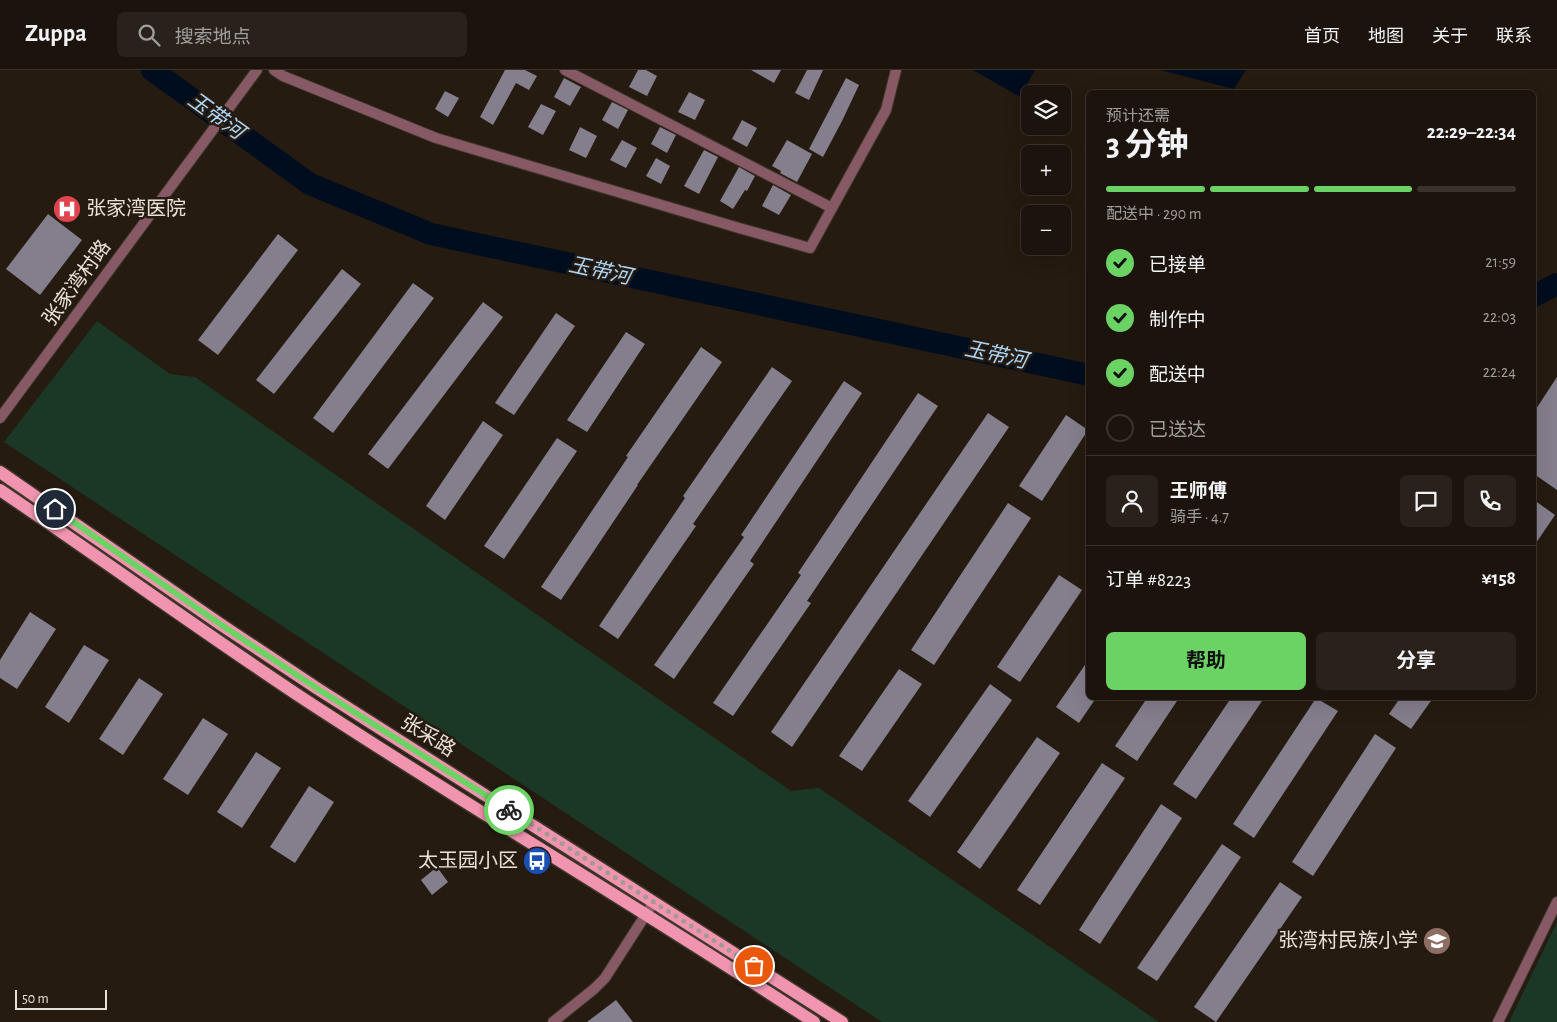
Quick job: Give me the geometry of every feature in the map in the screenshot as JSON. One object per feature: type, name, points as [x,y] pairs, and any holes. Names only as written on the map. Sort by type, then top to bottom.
[{"type":"main road","name":"张采路","points":[[0,472],[310,684],[842,1022]]},
{"type":"main road","name":"张采路","points":[[0,490],[211,637],[309,702],[814,1022]]},
{"type":"street","name":"张家湾村路","points":[[0,418],[257,70]]},
{"type":"street","points":[[274,70],[283,76],[436,138],[810,248],[886,110],[896,70]]},
{"type":"street","points":[[565,70],[832,208]]},
{"type":"street","points":[[553,1022],[594,989],[604,978],[654,902]]},
{"type":"street","points":[[1498,1022],[1557,902]]},
{"type":"green space","points":[[97,321],[170,374],[195,377],[791,791],[819,788],[1159,1022],[882,1022],[4,442]]},
{"type":"green space","points":[[1557,922],[1557,1022],[1509,1022]]},
{"type":"water","points":[[973,70],[1035,70],[1027,85],[1021,85],[1020,97]]},
{"type":"water","points":[[1160,70],[1246,70],[1234,89]]},
{"type":"building","points":[[505,70],[525,70],[537,76],[529,90],[516,83],[493,125],[480,117]]},
{"type":"building","points":[[638,70],[646,70],[657,76],[647,96],[629,87]]},
{"type":"building","points":[[751,70],[781,70],[774,83]]},
{"type":"building","points":[[807,70],[823,70],[809,100],[795,93]]},
{"type":"building","points":[[564,78],[581,87],[570,106],[554,97]]},
{"type":"building","points":[[846,78],[859,85],[823,157],[809,149]]},
{"type":"building","points":[[445,91],[459,98],[448,117],[435,109]]},
{"type":"building","points":[[689,92],[705,100],[695,120],[678,112]]},
{"type":"building","points":[[612,102],[628,110],[618,129],[602,120]]},
{"type":"building","points":[[541,104],[556,111],[543,135],[528,127]]},
{"type":"building","points":[[742,120],[757,128],[747,147],[732,139]]},
{"type":"building","points":[[580,127],[597,136],[586,158],[569,150]]},
{"type":"building","points":[[660,127],[676,135],[667,153],[651,144]]},
{"type":"building","points":[[622,140],[637,148],[626,168],[610,160]]},
{"type":"building","points":[[787,140],[812,154],[797,182],[780,173],[781,171],[772,166]]},
{"type":"building","points":[[704,150],[718,157],[699,194],[684,186]]},
{"type":"building","points":[[656,158],[670,166],[661,184],[646,176]]},
{"type":"building","points":[[739,167],[755,176],[747,191],[745,190],[733,209],[720,201]]},
{"type":"building","points":[[773,185],[791,195],[779,215],[762,206]]},
{"type":"building","points":[[48,214],[82,240],[40,295],[6,269]]},
{"type":"building","points":[[278,234],[298,250],[218,355],[198,340]]},
{"type":"building","points":[[342,269],[361,284],[274,394],[256,380]]},
{"type":"building","points":[[413,283],[434,298],[333,433],[313,418]]},
{"type":"building","points":[[483,302],[503,317],[388,469],[368,454]]},
{"type":"building","points":[[556,313],[575,326],[514,415],[495,403]]},
{"type":"building","points":[[626,332],[645,344],[587,432],[567,420]]},
{"type":"building","points":[[701,347],[722,362],[561,600],[541,587],[628,457],[626,456]]},
{"type":"building","points":[[772,367],[792,381],[693,524],[696,526],[618,639],[599,626],[685,498],[683,496]]},
{"type":"building","points":[[1557,377],[1557,490],[1536,475],[1536,409]]},
{"type":"building","points":[[844,381],[862,393],[750,561],[754,564],[674,679],[654,665],[744,537],[741,535]]},
{"type":"building","points":[[918,393],[938,406],[807,601],[811,603],[733,716],[713,703],[801,575],[798,573]]},
{"type":"building","points":[[988,413],[1009,427],[792,747],[771,732]]},
{"type":"building","points":[[1066,415],[1086,429],[1086,433],[1042,501],[1019,486]]},
{"type":"building","points":[[483,421],[503,435],[445,520],[426,506]]},
{"type":"building","points":[[557,438],[577,451],[504,559],[484,546]]},
{"type":"building","points":[[1536,501],[1555,515],[1536,543]]},
{"type":"building","points":[[1008,503],[1031,518],[934,665],[911,650]]},
{"type":"building","points":[[1059,575],[1082,590],[1020,682],[997,667]]},
{"type":"building","points":[[30,612],[56,629],[17,689],[0,678],[0,660]]},
{"type":"building","points":[[84,645],[109,660],[69,723],[45,707]]},
{"type":"building","points":[[1086,663],[1086,700],[1095,700],[1079,723],[1056,707]]},
{"type":"building","points":[[899,669],[922,684],[862,771],[839,756]]},
{"type":"building","points":[[139,678],[163,694],[123,755],[99,739]]},
{"type":"building","points":[[990,684],[1012,700],[930,817],[908,801]]},
{"type":"building","points":[[1146,700],[1178,700],[1137,761],[1115,746]]},
{"type":"building","points":[[1230,700],[1263,700],[1196,799],[1173,784]]},
{"type":"building","points":[[1315,700],[1319,700],[1338,711],[1254,838],[1233,824]]},
{"type":"building","points":[[1399,700],[1432,700],[1411,729],[1389,714]]},
{"type":"building","points":[[203,718],[228,734],[188,795],[163,779]]},
{"type":"building","points":[[1375,734],[1396,748],[1313,876],[1292,862]]},
{"type":"building","points":[[1037,737],[1060,753],[980,869],[957,852]]},
{"type":"building","points":[[256,752],[281,768],[242,828],[217,812]]},
{"type":"building","points":[[1102,763],[1125,778],[1040,905],[1017,890]]},
{"type":"building","points":[[309,786],[334,802],[295,863],[270,847]]},
{"type":"building","points":[[1161,804],[1182,818],[1100,944],[1079,930]]},
{"type":"building","points":[[1222,844],[1241,857],[1157,981],[1137,968]]},
{"type":"building","points":[[437,867],[448,882],[432,895],[421,880]]},
{"type":"building","points":[[1280,882],[1302,897],[1216,1022],[1194,1007]]},
{"type":"building","points":[[616,1000],[633,1022],[587,1022]]},
{"type":"waterway","name":"玉带河","points":[[152,70],[310,184],[431,234],[1086,374]]},
{"type":"waterway","name":"玉带河","points":[[1536,295],[1557,284]]},
{"type":"way so far","points":[[509,810],[754,966]]},
{"type":"place","name":"张家湾医院","points":[[67,209]]},
{"type":"place","name":"太玉园小区","points":[[537,861]]},
{"type":"place","name":"张湾村民族小学","points":[[1437,941]]},
{"type":"route","points":[[55,509],[220,624],[318,689],[509,810]]}]
